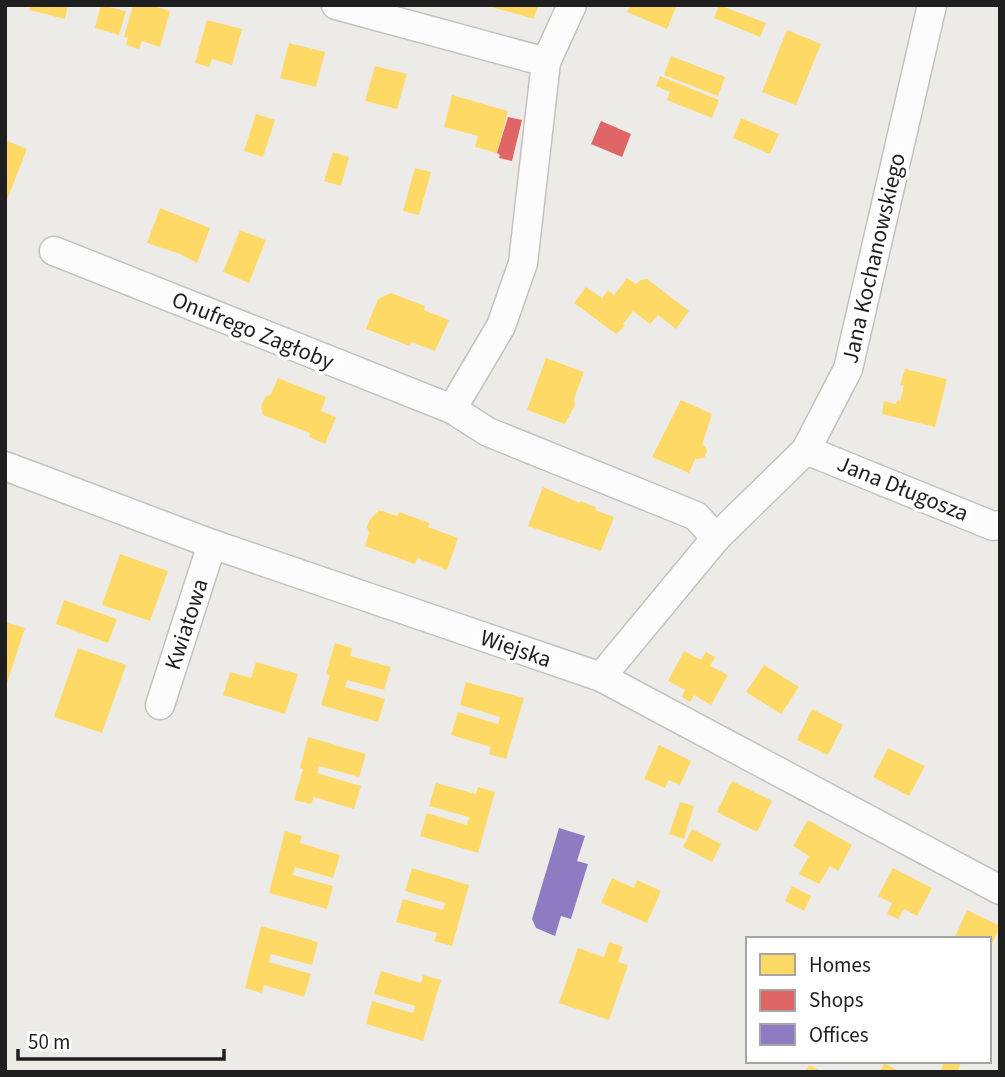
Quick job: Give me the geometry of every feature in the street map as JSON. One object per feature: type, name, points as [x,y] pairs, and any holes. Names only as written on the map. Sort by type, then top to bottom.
[{"type":"street","points":[[336,5],[546,62]]},
{"type":"street","points":[[452,409],[501,326],[523,263],[546,62],[572,5]]},
{"type":"street","name":"Jana Kochanowskiego","points":[[601,677],[716,538],[806,450],[848,369],[932,5]]},
{"type":"street","name":"Onufrego Zagłoby","points":[[54,251],[452,409],[488,432],[696,516],[716,538]]},
{"type":"street","name":"Jana Długosza","points":[[806,450],[993,526],[1000,525]]},
{"type":"street","name":"Wiejska","points":[[5,466],[212,544],[601,677],[1000,890]]},
{"type":"street","name":"Kwiatowa","points":[[160,705],[212,544]]},
{"type":"building: Homes","points":[[30,5],[68,5],[65,19],[29,10]]},
{"type":"building: Homes","points":[[101,5],[126,11],[119,35],[95,28]]},
{"type":"building: Homes","points":[[133,5],[151,5],[170,11],[160,47],[142,41],[139,49],[126,45],[128,38],[124,37]]},
{"type":"building: Homes","points":[[485,5],[538,5],[534,19]]},
{"type":"building: Homes","points":[[630,5],[677,5],[667,29],[627,12]]},
{"type":"building: Homes","points":[[719,5],[766,23],[760,37],[714,18]]},
{"type":"building: Homes","points":[[207,20],[242,29],[232,65],[212,59],[209,67],[195,63]]},
{"type":"building: Homes","points":[[787,30],[821,44],[796,105],[762,92]]},
{"type":"building: Homes","points":[[289,43],[325,52],[316,87],[280,78]]},
{"type":"building: Homes","points":[[671,56],[725,77],[718,96],[664,75]]},
{"type":"building: Homes","points":[[375,66],[407,74],[397,109],[365,101]]},
{"type":"building: Homes","points":[[660,76],[719,100],[712,118],[667,100],[670,92],[656,86]]},
{"type":"building: Homes","points":[[452,95],[508,111],[497,153],[475,147],[478,136],[444,127]]},
{"type":"building: Homes","points":[[256,114],[275,120],[263,157],[244,151]]},
{"type":"building: Homes","points":[[741,118],[779,134],[770,154],[733,138]]},
{"type":"building: Homes","points":[[5,140],[27,149],[5,205]]},
{"type":"building: Homes","points":[[333,152],[349,157],[341,186],[324,181]]},
{"type":"building: Homes","points":[[415,168],[431,172],[419,215],[403,211]]},
{"type":"building: Homes","points":[[160,208],[210,228],[197,263],[147,243]]},
{"type":"building: Homes","points":[[240,230],[266,240],[249,283],[223,272]]},
{"type":"building: Homes","points":[[627,278],[636,284],[647,279],[689,311],[676,329],[658,315],[650,324],[633,311],[623,324],[625,326],[616,334],[574,303],[586,287],[602,298],[608,290],[614,295]]},
{"type":"building: Homes","points":[[391,293],[425,306],[424,310],[449,320],[435,351],[411,342],[410,346],[366,329],[378,299]]},
{"type":"building: Homes","points":[[546,358],[584,372],[574,399],[575,405],[565,424],[527,410]]},
{"type":"building: Homes","points":[[905,369],[947,379],[935,427],[882,414],[884,401],[896,404],[897,400],[900,401],[904,386],[900,385]]},
{"type":"building: Homes","points":[[278,378],[326,397],[321,411],[336,417],[325,444],[309,437],[310,433],[263,415],[261,406],[265,397],[271,394]]},
{"type":"building: Homes","points":[[681,400],[712,414],[702,445],[707,451],[704,458],[695,459],[689,473],[652,457]]},
{"type":"building: Homes","points":[[543,487],[596,507],[595,510],[614,517],[601,551],[528,526]]},
{"type":"building: Homes","points":[[379,510],[397,516],[399,512],[430,523],[428,527],[458,538],[447,570],[417,558],[415,564],[365,546],[369,521]]},
{"type":"building: Homes","points":[[120,554],[168,571],[150,621],[102,605]]},
{"type":"building: Homes","points":[[64,600],[117,619],[108,643],[56,624]]},
{"type":"building: Homes","points":[[5,622],[25,628],[6,686],[5,686]]},
{"type":"building: Homes","points":[[335,643],[352,648],[350,656],[391,667],[384,690],[347,680],[345,687],[385,699],[378,722],[321,705],[330,675],[326,674]]},
{"type":"building: Homes","points":[[78,648],[126,665],[102,733],[54,717]]},
{"type":"building: Homes","points":[[684,651],[701,660],[706,652],[715,657],[710,666],[728,675],[711,705],[694,695],[690,702],[682,697],[685,690],[668,681]]},
{"type":"building: Homes","points":[[256,662],[298,674],[285,714],[223,695],[230,672],[251,678]]},
{"type":"building: Homes","points":[[764,665],[799,687],[781,714],[746,692]]},
{"type":"building: Homes","points":[[466,682],[524,698],[506,759],[489,754],[491,747],[451,735],[458,712],[498,724],[500,717],[460,705]]},
{"type":"building: Homes","points":[[812,709],[843,725],[828,755],[797,740]]},
{"type":"building: Homes","points":[[308,737],[366,754],[359,777],[319,766],[317,773],[361,786],[354,809],[314,797],[311,804],[294,800]]},
{"type":"building: Homes","points":[[659,745],[691,761],[680,785],[669,780],[665,788],[644,779]]},
{"type":"building: Homes","points":[[888,748],[925,766],[909,796],[873,777]]},
{"type":"building: Homes","points":[[732,781],[772,801],[757,832],[717,812]]},
{"type":"building: Homes","points":[[436,783],[476,794],[478,787],[495,792],[478,853],[420,836],[427,813],[467,825],[469,817],[429,806]]},
{"type":"building: Homes","points":[[680,802],[694,806],[684,839],[669,834]]},
{"type":"building: Homes","points":[[808,820],[852,845],[838,871],[830,866],[819,884],[799,874],[809,856],[793,846]]},
{"type":"building: Homes","points":[[692,829],[721,844],[712,862],[683,847]]},
{"type":"building: Homes","points":[[285,831],[302,836],[300,843],[340,855],[333,878],[295,867],[293,875],[333,886],[327,909],[269,893]]},
{"type":"building: Homes","points":[[412,868],[469,885],[452,946],[434,941],[437,933],[396,922],[403,899],[443,910],[445,903],[405,891]]},
{"type":"building: Homes","points":[[893,868],[932,888],[917,916],[904,909],[898,919],[887,914],[892,903],[878,896]]},
{"type":"building: Homes","points":[[612,878],[634,888],[637,880],[661,891],[647,923],[601,903]]},
{"type":"building: Homes","points":[[792,886],[811,896],[804,911],[785,901]]},
{"type":"building: Homes","points":[[967,910],[1000,926],[991,946],[991,937],[955,937]]},
{"type":"building: Homes","points":[[261,926],[318,942],[312,965],[271,954],[269,962],[311,974],[304,997],[264,985],[262,993],[245,988]]},
{"type":"building: Homes","points":[[609,942],[623,947],[618,962],[628,965],[609,1020],[559,1003],[578,948],[604,957]]},
{"type":"building: Homes","points":[[381,971],[421,983],[423,975],[441,980],[423,1041],[366,1024],[372,1001],[413,1013],[415,1006],[374,994]]},
{"type":"building: Homes","points":[[884,1063],[900,1072],[880,1072]]},
{"type":"building: Homes","points":[[944,1063],[961,1063],[957,1072],[940,1072]]},
{"type":"building: Homes","points":[[809,1065],[823,1072],[806,1072]]},
{"type":"building: Shops","points":[[508,117],[522,120],[512,161],[499,158],[497,153]]},
{"type":"building: Shops","points":[[601,121],[631,134],[622,157],[591,144]]},
{"type":"building: Offices","points":[[559,828],[585,836],[577,861],[588,864],[571,919],[561,916],[555,936],[536,928],[532,919]]}]
